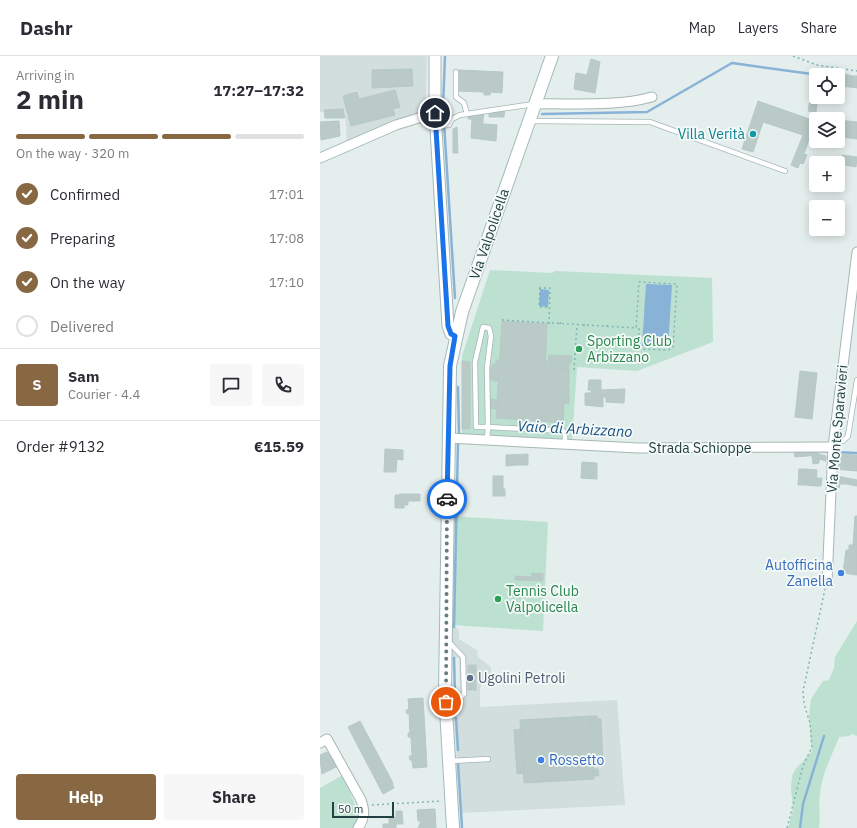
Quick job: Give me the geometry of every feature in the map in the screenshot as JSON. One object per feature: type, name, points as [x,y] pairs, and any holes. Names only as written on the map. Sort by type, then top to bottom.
[{"type":"main road","name":"Via Valpolicella","points":[[453,828],[446,712],[450,366],[455,336],[487,236],[552,56]]},
{"type":"street","points":[[435,56],[435,113],[439,126],[448,326],[451,334],[455,336]]},
{"type":"street","points":[[534,104],[623,102],[652,97]]},
{"type":"street","points":[[320,158],[396,125],[435,113]]},
{"type":"street","name":"Via Monte Sparavieri","points":[[827,582],[833,445],[857,252]]},
{"type":"street","name":"Strada Schioppe","points":[[448,438],[487,435],[565,444],[638,448],[833,445]]},
{"type":"street","points":[[320,743],[328,739],[363,806],[364,818],[358,828]]},
{"type":"lane","points":[[456,72],[456,97],[464,103],[467,114]]},
{"type":"lane","points":[[439,126],[449,124],[452,119],[467,114],[534,104]]},
{"type":"lane","points":[[528,121],[650,122],[785,171]]},
{"type":"lane","points":[[487,435],[487,368],[491,336],[489,328],[483,326],[475,362],[476,427],[487,435],[563,431],[565,434],[565,444]]},
{"type":"lane","points":[[833,445],[843,441],[848,436],[857,380]]},
{"type":"lane","points":[[446,639],[463,657],[464,694],[446,712]]},
{"type":"lane","points":[[449,762],[488,759]]},
{"type":"path","points":[[793,56],[817,65],[857,72]]},
{"type":"path","points":[[502,320],[549,324],[560,324],[584,326],[607,327],[636,328],[639,328],[639,349],[668,350],[673,347],[677,284],[639,282],[636,328]]},
{"type":"path","points":[[549,324],[550,307],[550,288],[539,288],[539,307],[550,307]]},
{"type":"path","points":[[560,324],[561,320]]},
{"type":"path","points":[[584,326],[585,321]]},
{"type":"path","points":[[607,322],[607,327]]},
{"type":"path","points":[[574,370],[577,325]]},
{"type":"path","points":[[787,828],[803,766],[812,747],[810,723],[804,704],[803,691],[827,582]]},
{"type":"path","points":[[363,806],[451,800]]},
{"type":"shaded area","points":[[320,56],[427,56],[426,102],[419,114],[347,142],[345,111],[320,112]]},
{"type":"shaded area","points":[[450,626],[459,630],[459,639],[477,650],[478,657],[491,667],[491,682],[484,681],[480,688],[480,707],[617,700],[625,805],[461,813],[453,708],[454,696],[460,693],[459,658],[451,658]]},
{"type":"green space","name":"Sporting Club Arbizzano","points":[[490,270],[552,273],[555,271],[712,278],[713,342],[637,371],[577,367],[572,441],[462,434],[462,356]]},
{"type":"green space","name":"Tennis Club Valpolicella","points":[[451,516],[548,522],[543,631],[451,625]]},
{"type":"green space","points":[[857,621],[857,736],[852,734],[849,736],[839,737],[821,786],[819,797],[819,828],[788,828],[793,809],[791,788],[792,776],[795,770],[812,751],[809,717],[811,699],[823,681],[829,680],[834,668],[835,657]]},
{"type":"green space","points":[[343,775],[361,819],[353,828],[320,828],[320,788]]},
{"type":"water","points":[[646,284],[672,285],[668,347],[642,346]]},
{"type":"water","points":[[540,289],[549,290],[548,307],[539,306]]},
{"type":"building","points":[[591,59],[600,62],[595,93],[574,89],[576,73],[587,75]]},
{"type":"building","points":[[412,69],[413,86],[372,88],[372,70]]},
{"type":"building","points":[[459,70],[503,72],[502,93],[491,92],[490,95],[484,95],[484,92],[458,91]]},
{"type":"building","points":[[845,74],[852,76],[850,87],[845,87]]},
{"type":"building","points":[[852,76],[857,76],[857,88],[850,87]]},
{"type":"building","points":[[395,90],[400,107],[393,109],[395,115],[351,126],[343,96],[357,92],[359,99]]},
{"type":"building","name":"Villa Verità","points":[[758,101],[809,119],[809,139],[804,154],[807,155],[803,164],[800,163],[798,168],[791,165],[803,135],[763,122],[753,152],[742,149]]},
{"type":"building","points":[[809,104],[817,104],[816,112],[808,111]]},
{"type":"building","points":[[343,109],[345,118],[325,118],[324,110]]},
{"type":"building","points":[[505,109],[504,117],[489,117],[489,112]]},
{"type":"building","points":[[484,112],[483,119],[468,119],[468,114]]},
{"type":"building","points":[[472,118],[483,119],[483,124],[497,125],[496,141],[471,138]]},
{"type":"building","points":[[339,121],[340,136],[321,140],[320,122]]},
{"type":"building","points":[[845,121],[857,122],[857,139],[845,138]]},
{"type":"building","points":[[457,127],[458,153],[453,153],[453,129]]},
{"type":"building","points":[[842,155],[857,157],[856,167],[845,165],[845,156]]},
{"type":"building","points":[[502,321],[547,324],[545,368],[569,369],[569,404],[564,403],[563,423],[496,418]]},
{"type":"building","points":[[549,355],[572,356],[571,363],[548,362]]},
{"type":"building","points":[[496,360],[499,360],[498,381],[493,381],[490,378],[491,367],[493,364],[496,364]]},
{"type":"building","points":[[462,361],[470,362],[470,429],[462,429]]},
{"type":"building","points":[[545,361],[569,363],[568,369],[545,368]]},
{"type":"building","points":[[800,371],[817,373],[812,419],[795,417]]},
{"type":"building","points":[[589,380],[601,380],[601,390],[625,389],[624,403],[606,402],[606,397],[603,397],[603,407],[585,405],[585,393],[591,393],[591,390],[588,390]]},
{"type":"building","points":[[489,399],[497,400],[497,409],[489,408]]},
{"type":"building","points":[[385,449],[403,450],[403,460],[397,459],[396,472],[384,472]]},
{"type":"building","points":[[818,449],[819,455],[795,457],[794,451]]},
{"type":"building","points":[[528,454],[528,458],[517,459],[517,465],[506,466],[506,455]]},
{"type":"building","points":[[819,454],[826,456],[826,461],[819,459]]},
{"type":"building","points":[[835,454],[857,455],[857,471],[833,469]]},
{"type":"building","points":[[819,455],[819,463],[813,464],[812,456]]},
{"type":"building","points":[[528,458],[528,465],[517,465],[517,459]]},
{"type":"building","points":[[582,462],[597,463],[597,479],[581,478]]},
{"type":"building","points":[[799,469],[806,469],[805,485],[798,485]]},
{"type":"building","points":[[806,469],[817,470],[816,486],[805,485]]},
{"type":"building","points":[[833,475],[847,478],[846,484],[840,484],[839,488],[832,487]]},
{"type":"building","points":[[493,476],[503,476],[503,489],[493,489]]},
{"type":"building","points":[[816,478],[822,478],[821,486],[816,486]]},
{"type":"building","points":[[847,478],[857,480],[857,486],[846,484]]},
{"type":"building","points":[[493,489],[505,489],[505,496],[493,496]]},
{"type":"building","points":[[399,494],[420,494],[420,501],[408,501],[408,505],[399,505]]},
{"type":"building","points":[[395,495],[399,495],[399,505],[404,505],[404,508],[395,508]]},
{"type":"building","points":[[855,516],[857,516],[857,530],[854,530]]},
{"type":"building","points":[[854,530],[857,530],[857,545],[853,545]]},
{"type":"building","points":[[849,545],[857,545],[857,575],[843,573],[846,550],[849,550]]},
{"type":"building","points":[[532,573],[543,574],[543,581],[515,580],[515,576],[532,577]]},
{"type":"building","points":[[468,665],[476,665],[476,690],[468,690]]},
{"type":"building","points":[[423,698],[427,767],[413,768],[412,760],[410,760],[409,756],[412,756],[411,737],[408,737],[408,733],[410,733],[409,713],[407,714],[406,710],[409,710],[408,699]]},
{"type":"building","points":[[591,716],[594,779],[524,783],[520,720]]},
{"type":"building","points":[[591,716],[597,716],[597,718],[601,719],[603,765],[593,766]]},
{"type":"building","points":[[360,721],[393,783],[394,788],[383,794],[348,727]]},
{"type":"building","points":[[521,729],[524,773],[517,774],[514,730]]},
{"type":"building","points":[[327,752],[329,755],[320,760],[320,755]]},
{"type":"building","points":[[329,755],[338,766],[322,774],[320,760]]},
{"type":"building","points":[[594,769],[598,769],[599,776],[594,776]]},
{"type":"building","points":[[435,809],[436,828],[418,828],[421,821],[418,821],[417,810]]},
{"type":"building","points":[[396,811],[402,811],[403,824],[396,824],[396,828],[383,828],[383,824],[389,824],[389,817],[396,817]]},
{"type":"waterway","points":[[445,56],[443,107],[455,298]]},
{"type":"waterway","points":[[542,114],[647,112],[732,63],[809,74]]},
{"type":"waterway","points":[[458,387],[459,434]]},
{"type":"waterway","name":"Vaio di Arbizzano","points":[[459,434],[465,435]]},
{"type":"waterway","points":[[454,627],[458,442]]},
{"type":"waterway","name":"Vaio di Arbizzano","points":[[820,451],[831,452]]},
{"type":"waterway","name":"Vaio di Arbizzano","points":[[836,452],[857,453]]},
{"type":"waterway","points":[[454,658],[455,695]]},
{"type":"waterway","points":[[456,718],[458,750]]},
{"type":"waterway","points":[[800,828],[803,804],[824,736]]},
{"type":"waterway","points":[[458,763],[462,828]]},
{"type":"way so far","points":[[446,702],[447,499]]},
{"type":"place","name":"Villa Verità","points":[[753,134]]},
{"type":"place","name":"Sporting Club Arbizzano","points":[[579,349]]},
{"type":"place","name":"Autofficina Zanella","points":[[841,573]]},
{"type":"place","name":"Tennis Club Valpolicella","points":[[498,599]]},
{"type":"place","name":"Ugolini Petroli","points":[[470,678]]},
{"type":"place","name":"Rossetto","points":[[541,760]]},
{"type":"route","points":[[435,113],[448,326],[451,334],[455,336],[450,366],[449,385],[447,499]]}]
